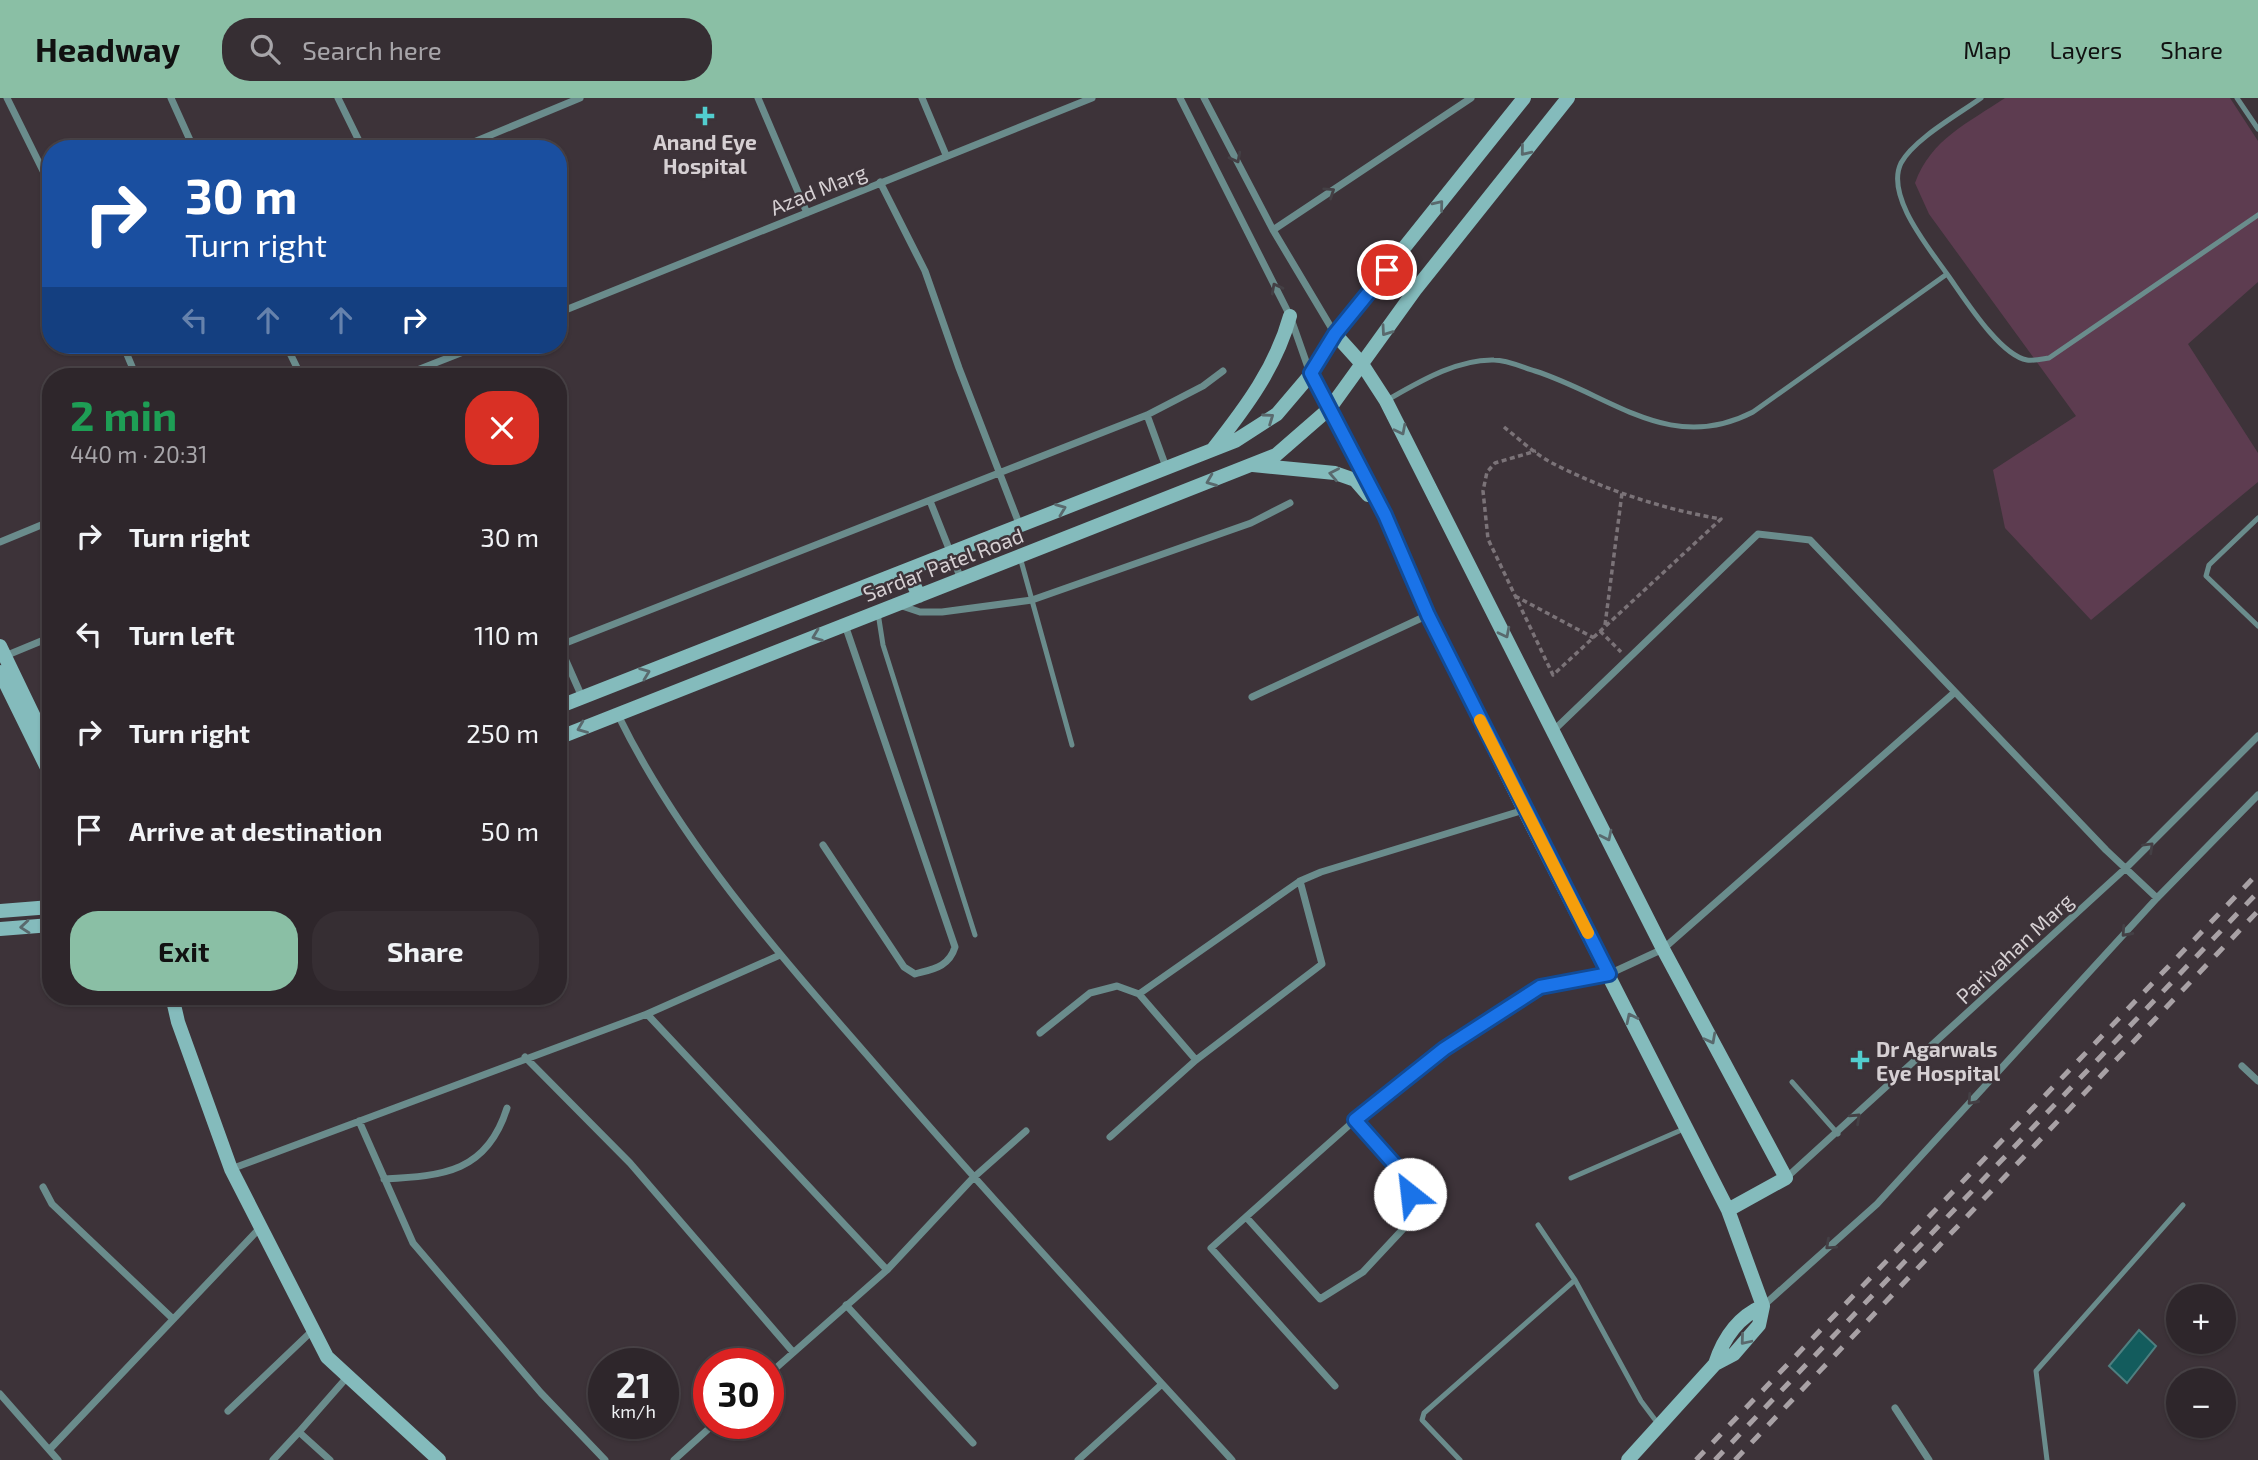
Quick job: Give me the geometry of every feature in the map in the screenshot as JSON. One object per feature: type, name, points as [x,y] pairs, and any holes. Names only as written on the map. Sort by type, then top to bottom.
[{"type":"street","points":[[7,98],[42,169]]},
{"type":"street","points":[[171,98],[190,140]]},
{"type":"street","points":[[338,98],[359,140]]},
{"type":"street","points":[[479,140],[580,98]]},
{"type":"street","points":[[758,98],[807,213]]},
{"type":"street","points":[[922,98],[946,155]]},
{"type":"street","points":[[1180,98],[1290,316],[1311,373],[1385,515],[1428,615],[1524,810],[1728,1210],[1763,1306],[1759,1325],[1734,1354],[1715,1364],[1629,1460]]},
{"type":"street","points":[[1204,98],[1273,230],[1335,334],[1362,364],[1386,401],[1662,949],[1786,1178],[1728,1210]]},
{"type":"street","points":[[1273,230],[1471,98]]},
{"type":"street","name":"Sardar Patel Road","points":[[567,704],[1235,441],[1277,414],[1311,373],[1335,334],[1524,98]]},
{"type":"street","name":"Sardar Patel Road","points":[[567,734],[1276,455],[1330,408],[1415,290],[1568,98]]},
{"type":"street","name":"Azad Marg","points":[[567,309],[1086,99]]},
{"type":"street","points":[[880,182],[925,271],[958,368],[1002,473],[1020,526]]},
{"type":"street","points":[[1213,450],[1253,398],[1283,343],[1290,316]]},
{"type":"street","points":[[423,368],[458,354]]},
{"type":"street","points":[[567,642],[1147,415],[1203,386],[1223,371]]},
{"type":"street","points":[[1147,415],[1167,468]]},
{"type":"street","points":[[1252,465],[1335,474],[1355,480],[1385,515]]},
{"type":"street","points":[[930,501],[961,580]]},
{"type":"street","points":[[898,604],[919,612],[942,612],[1032,600],[1251,523],[1290,503]]},
{"type":"street","points":[[0,542],[42,525]]},
{"type":"street","points":[[1554,730],[1758,534],[1810,540],[2106,850],[2157,898]]},
{"type":"street","points":[[907,570],[919,596]]},
{"type":"street","points":[[1252,697],[1428,615]]},
{"type":"street","points":[[823,845],[904,967],[915,974],[942,966],[952,956],[955,947],[845,625]]},
{"type":"street","points":[[42,640],[2,651],[42,733]]},
{"type":"street","points":[[567,663],[582,698]]},
{"type":"street","points":[[0,672],[42,758]]},
{"type":"street","points":[[1335,1386],[1211,1248],[1355,1120],[1444,1049],[1540,987],[1609,974],[1662,949],[1955,692]]},
{"type":"street","points":[[617,714],[660,793],[780,955],[973,1178],[1232,1460]]},
{"type":"street","name":"Parivahan Marg","points":[[1786,1178],[1838,1134],[2127,867],[2258,736]]},
{"type":"street","points":[[1763,1306],[1877,1204],[2157,898],[2258,795]]},
{"type":"street","points":[[1139,994],[1300,881],[1321,872],[1524,810]]},
{"type":"street","points":[[1110,1137],[1196,1060],[1322,964],[1300,881]]},
{"type":"street","points":[[0,911],[42,908]]},
{"type":"street","points":[[0,929],[42,926]]},
{"type":"street","points":[[231,1169],[525,1057],[647,1014],[780,955]]},
{"type":"street","points":[[1040,1033],[1090,993],[1117,986],[1139,994],[1196,1060]]},
{"type":"street","points":[[174,1005],[231,1169],[259,1229],[327,1357],[439,1460]]},
{"type":"street","points":[[647,1014],[887,1270]]},
{"type":"street","points":[[525,1057],[630,1163],[793,1352]]},
{"type":"street","points":[[2242,1066],[2258,1081]]},
{"type":"street","points":[[384,1179],[431,1176],[465,1167],[487,1148],[501,1127],[507,1108]]},
{"type":"street","points":[[1246,1217],[1320,1299],[1363,1272],[1418,1213],[1403,1174],[1355,1120]]},
{"type":"street","points":[[359,1121],[413,1243],[541,1393],[605,1460]]},
{"type":"street","points":[[784,1360],[887,1270],[973,1178],[1026,1131]]},
{"type":"street","points":[[43,1187],[52,1204],[172,1318]]},
{"type":"street","points":[[50,1449],[259,1229]]},
{"type":"street","points":[[846,1305],[972,1443]]},
{"type":"street","points":[[228,1411],[313,1330]]},
{"type":"street","points":[[273,1460],[349,1375]]},
{"type":"street","points":[[1078,1460],[1162,1384]]},
{"type":"street","points":[[0,1394],[58,1460]]},
{"type":"street","points":[[1895,1408],[1929,1460]]},
{"type":"street","points":[[299,1432],[330,1460]]},
{"type":"street","points":[[674,1460],[697,1439]]},
{"type":"lane","points":[[1981,98],[1916,145],[1900,164],[1898,194],[1914,226],[1947,274],[1997,340],[2016,356],[2027,360],[2049,358],[2258,215]]},
{"type":"lane","points":[[2237,98],[2258,129]]},
{"type":"lane","points":[[1386,401],[1468,363],[1495,360],[1548,375],[1648,420],[1676,426],[1707,427],[1731,423],[1753,412],[1947,274]]},
{"type":"lane","points":[[2258,518],[2209,565],[2206,576],[2258,626]]},
{"type":"lane","points":[[1020,557],[1072,746]]},
{"type":"lane","points":[[878,613],[883,645],[975,934]]},
{"type":"lane","points":[[1792,1082],[1838,1134]]},
{"type":"lane","points":[[1571,1178],[1686,1128]]},
{"type":"lane","points":[[2047,1460],[2036,1371],[2183,1205]]},
{"type":"lane","points":[[1538,1225],[1575,1280],[1641,1401],[1660,1426]]},
{"type":"lane","points":[[1460,1460],[1422,1420],[1424,1413],[1575,1280]]},
{"type":"path","points":[[1504,427],[1536,451],[1550,462],[1622,493],[1648,502],[1721,519],[1553,675],[1488,540],[1483,491],[1488,472],[1495,463],[1536,451]]},
{"type":"path","points":[[1605,627],[1622,493]]},
{"type":"path","points":[[1515,596],[1594,638]]},
{"type":"path","points":[[1600,631],[1629,660]]},
{"type":"shaded area","points":[[2005,98],[2230,98],[2258,141],[2258,282],[2188,344],[2258,453],[2258,482],[2091,620],[2005,528],[1993,470],[2076,416],[1929,214],[1915,183],[1922,168],[1941,143],[1964,124]]},
{"type":"water","points":[[2139,1330],[2156,1346],[2127,1383],[2109,1366]]},
{"type":"railway","points":[[1696,1460],[2258,873]]},
{"type":"railway","points":[[1715,1460],[2258,892]]},
{"type":"railway","points":[[1735,1460],[2258,911]]},
{"type":"slow traffic","points":[[1480,720],[1588,933]]},
{"type":"place","name":"Anand Eye Hospital","points":[[705,116]]},
{"type":"place","name":"Dr Agarwals Eye Hospital","points":[[1860,1060]]},
{"type":"route","points":[[1387,270],[1335,334],[1311,373],[1385,515],[1428,615],[1524,810],[1609,974],[1540,987],[1444,1049],[1355,1120],[1403,1174],[1410,1194]]}]
